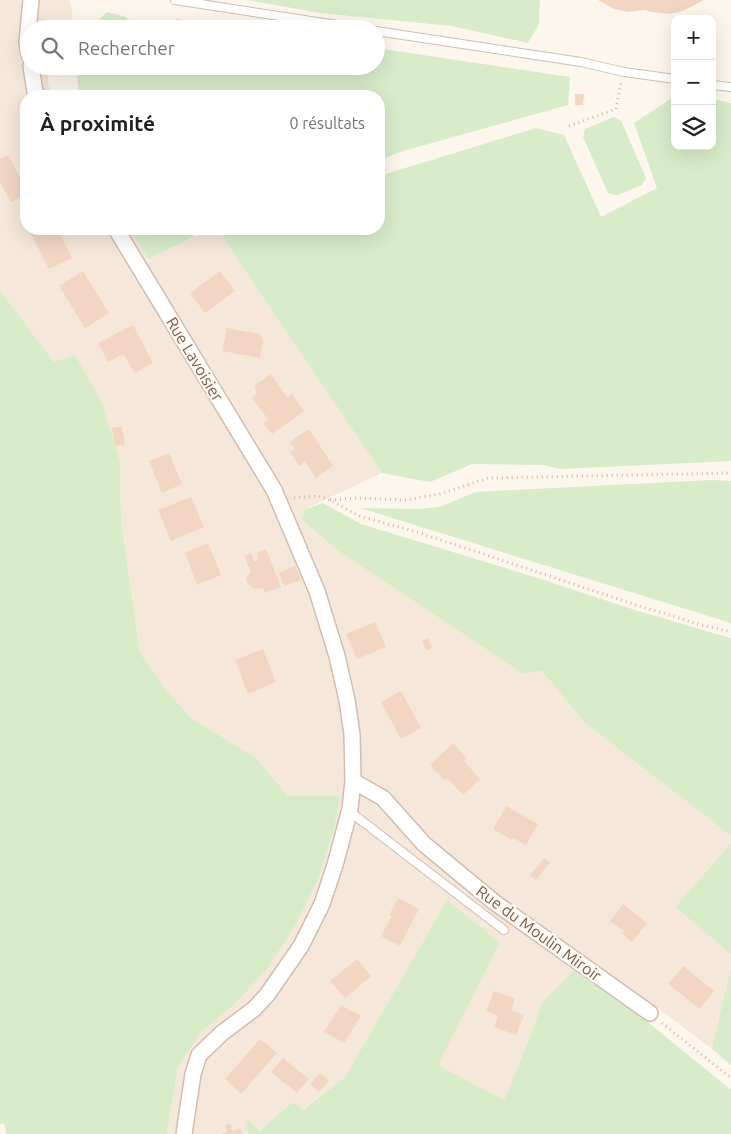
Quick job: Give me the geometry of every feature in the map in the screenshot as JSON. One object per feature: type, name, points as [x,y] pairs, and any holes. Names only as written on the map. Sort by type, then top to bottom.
[{"type":"street","points":[[29,20],[31,0]]},
{"type":"street","points":[[32,75],[35,90]]},
{"type":"street","name":"Rue Lavoisier","points":[[120,235],[277,496]]},
{"type":"street","points":[[184,1134],[192,1074],[199,1055],[222,1033],[254,1009],[267,995],[301,946],[322,904],[335,865],[349,811],[354,781],[347,700],[337,656],[317,591],[277,496]]},
{"type":"street","name":"Rue du Moulin Miroir","points":[[354,781],[383,798],[424,844],[494,902],[650,1012]]},
{"type":"lane","points":[[175,0],[305,20]]},
{"type":"lane","points":[[385,32],[582,62],[624,72],[671,78]]},
{"type":"lane","points":[[716,85],[731,87]]},
{"type":"lane","name":"Rue du Moulin Miroir","points":[[349,811],[504,930]]},
{"type":"path","points":[[569,126],[616,109],[624,72]]},
{"type":"path","points":[[330,500],[356,498],[406,500],[440,494],[488,478],[731,473]]},
{"type":"path","points":[[277,496],[295,498],[318,496],[330,500],[359,516],[414,531],[652,610],[731,632]]},
{"type":"path","points":[[650,1012],[687,1045],[731,1078]]},
{"type":"shaded area","points":[[0,0],[69,0],[73,16],[71,20],[20,20],[20,75],[48,75],[48,84],[50,90],[20,90],[20,235],[134,235],[148,259],[199,235],[223,235],[227,244],[382,473],[305,509],[301,519],[337,550],[523,674],[542,671],[584,722],[731,836],[731,843],[675,907],[731,954],[731,966],[712,1049],[658,1008],[649,1023],[574,970],[542,1002],[532,1032],[504,1100],[437,1065],[500,942],[447,900],[345,1077],[302,1110],[293,1102],[260,1130],[246,1119],[248,1134],[167,1134],[178,1067],[201,1032],[233,1006],[267,969],[295,926],[318,880],[334,829],[339,796],[288,796],[257,759],[190,717],[167,691],[140,653],[121,521],[120,462],[54,362],[0,290]]},
{"type":"green space","points":[[247,0],[540,0],[539,24],[528,43],[452,26],[320,13]]},
{"type":"green space","points":[[107,12],[126,17],[129,20],[99,20]]},
{"type":"green space","points":[[385,49],[570,77],[568,105],[403,151],[385,158],[385,90],[79,90],[76,75],[385,75]]},
{"type":"green space","points":[[671,99],[671,150],[716,150],[716,100],[731,103],[731,461],[560,469],[544,465],[472,464],[430,482],[382,473],[227,244],[223,235],[385,235],[385,174],[536,128],[564,135],[601,217],[657,188],[634,123]]},
{"type":"green space","points":[[614,117],[621,121],[646,178],[642,185],[617,195],[608,193],[583,137],[585,129]]},
{"type":"green space","points":[[134,235],[194,235],[192,238],[148,259]]},
{"type":"green space","points":[[0,290],[54,362],[75,355],[101,401],[120,462],[121,521],[140,653],[167,691],[190,717],[257,759],[288,796],[340,796],[334,829],[318,880],[295,926],[267,969],[233,1006],[201,1032],[178,1067],[167,1134],[7,1134],[4,1124],[0,1124]]},
{"type":"green space","points":[[712,480],[731,481],[731,623],[360,508],[420,509],[439,507],[476,492]]},
{"type":"green space","points":[[323,503],[361,524],[638,611],[731,638],[731,836],[584,722],[542,671],[523,674],[337,550],[301,519],[305,509]]},
{"type":"green space","points":[[731,843],[731,954],[675,907]]},
{"type":"green space","points":[[447,900],[500,942],[438,1065],[504,1100],[532,1032],[542,1002],[574,970],[649,1023],[731,1090],[731,1134],[248,1134],[245,1118],[260,1130],[293,1102],[303,1110],[345,1077]]},
{"type":"green space","points":[[731,966],[731,1065],[712,1049]]},
{"type":"building","points":[[598,0],[704,0],[683,11],[670,14],[645,10],[628,12],[614,9]]},
{"type":"building","points":[[575,94],[584,94],[583,105],[575,105]]},
{"type":"building","points":[[8,155],[20,176],[20,197],[11,202],[0,182],[0,159]]},
{"type":"building","points":[[32,235],[60,235],[72,258],[49,269]]},
{"type":"building","points":[[83,271],[109,313],[85,328],[59,286]]},
{"type":"building","points":[[220,271],[235,291],[205,313],[190,293]]},
{"type":"building","points":[[133,325],[153,363],[134,373],[124,354],[108,362],[98,343]]},
{"type":"building","points":[[227,328],[260,334],[263,341],[260,358],[222,351]]},
{"type":"building","points":[[271,374],[287,397],[292,394],[304,411],[272,434],[263,423],[268,419],[252,398],[257,392],[254,386]]},
{"type":"building","points":[[122,426],[125,445],[115,446],[112,428]]},
{"type":"building","points":[[309,429],[333,466],[316,478],[305,462],[299,466],[290,452],[295,449],[290,442]]},
{"type":"building","points":[[169,453],[182,484],[162,493],[149,461]]},
{"type":"building","points":[[191,497],[204,527],[171,541],[158,510]]},
{"type":"building","points":[[208,543],[221,575],[197,585],[185,553]]},
{"type":"building","points":[[266,549],[281,587],[265,593],[263,588],[254,589],[248,584],[246,578],[251,572],[244,556],[251,553],[254,562],[259,559],[257,553]]},
{"type":"building","points":[[295,566],[301,580],[284,586],[279,573]]},
{"type":"building","points":[[375,622],[386,647],[357,659],[346,634]]},
{"type":"building","points":[[428,638],[432,648],[426,651],[422,641]]},
{"type":"building","points":[[263,649],[276,682],[248,694],[235,660]]},
{"type":"building","points":[[401,691],[421,728],[401,739],[381,702]]},
{"type":"building","points":[[453,743],[467,758],[464,761],[480,779],[463,795],[447,778],[444,780],[430,765]]},
{"type":"building","points":[[506,806],[538,824],[526,845],[513,838],[512,840],[493,829]]},
{"type":"building","points":[[544,858],[550,863],[536,880],[530,875]]},
{"type":"building","points":[[398,898],[419,909],[400,946],[381,936],[392,916],[389,915]]},
{"type":"building","points":[[623,904],[647,923],[632,942],[622,933],[624,931],[610,921]]},
{"type":"building","points":[[357,959],[371,976],[345,998],[330,981]]},
{"type":"building","points":[[683,966],[714,991],[700,1009],[668,984]]},
{"type":"building","points":[[494,991],[515,999],[511,1010],[524,1015],[516,1035],[494,1027],[498,1016],[486,1011]]},
{"type":"building","points":[[341,1005],[361,1016],[344,1043],[324,1032]]},
{"type":"building","points":[[260,1039],[277,1053],[241,1094],[225,1079]]},
{"type":"building","points":[[283,1058],[309,1079],[297,1093],[271,1072]]},
{"type":"building","points":[[320,1073],[329,1081],[319,1092],[310,1084]]},
{"type":"building","points":[[231,1124],[232,1131],[241,1129],[242,1134],[220,1134],[227,1132],[226,1125]]}]
